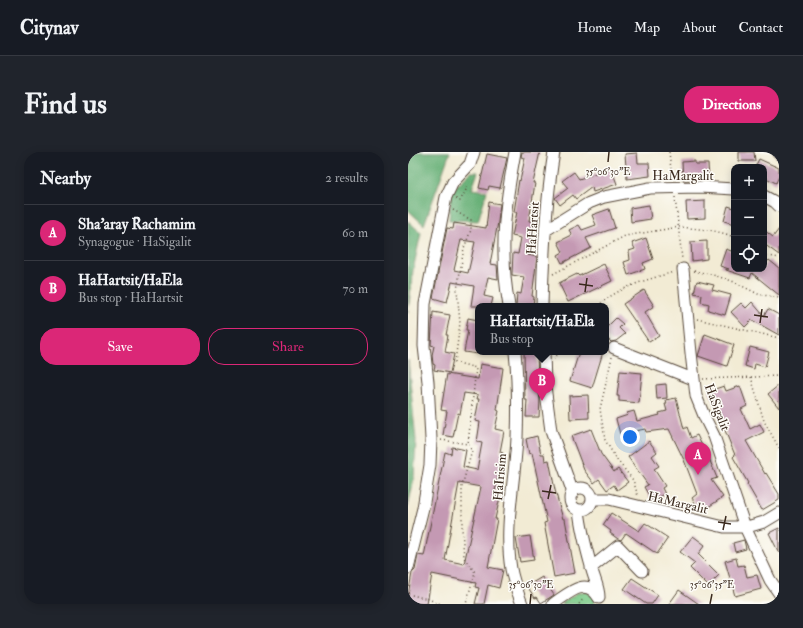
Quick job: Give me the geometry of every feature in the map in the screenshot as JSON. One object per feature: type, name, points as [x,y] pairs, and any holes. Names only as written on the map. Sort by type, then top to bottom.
[{"type":"street","points":[[408,568],[423,508],[430,465],[431,439],[428,382],[424,346],[425,304],[446,197],[453,182],[470,164],[474,152]]},
{"type":"street","points":[[509,303],[505,279],[504,252],[510,178],[515,152]]},
{"type":"street","name":"HaHartsit","points":[[542,303],[550,179],[554,152]]},
{"type":"street","name":"HaMargalit","points":[[546,230],[589,203],[604,197],[650,188],[731,189]]},
{"type":"street","points":[[767,198],[779,206]]},
{"type":"street","name":"HaSigalit","points":[[683,269],[693,379],[696,396],[714,436],[745,527],[770,580],[779,593]]},
{"type":"street","points":[[614,348],[693,379]]},
{"type":"street","name":"HaIrisim","points":[[515,355],[518,389],[517,438],[509,541],[511,569],[522,604]]},
{"type":"street","points":[[544,355],[545,386],[551,431],[573,493]]},
{"type":"street","points":[[579,489],[586,490],[591,495],[592,499],[590,506],[579,510],[571,504],[571,496],[579,489]]},
{"type":"street","name":"HaMargalit","points":[[592,499],[609,500],[724,527],[745,527],[764,522],[779,513]]},
{"type":"street","points":[[579,510],[591,568],[599,591],[600,602]]},
{"type":"street","points":[[553,604],[575,589],[587,584],[591,568],[618,546],[642,571]]},
{"type":"street","points":[[575,589],[582,587],[591,588],[595,591],[600,602]]},
{"type":"path","points":[[669,152],[683,269]]},
{"type":"path","points":[[450,208],[471,220],[471,230],[464,248],[457,290],[460,323],[455,362],[476,368],[468,444],[472,451],[462,486],[464,558],[475,572],[466,604]]},
{"type":"path","points":[[543,280],[625,236],[679,227],[710,230],[731,236]]},
{"type":"path","points":[[767,256],[779,258]]},
{"type":"path","points":[[687,317],[715,322],[779,338]]},
{"type":"path","points":[[614,348],[600,409],[605,440],[617,460],[633,480],[642,507]]},
{"type":"path","points":[[693,379],[779,376]]},
{"type":"path","points":[[751,377],[764,420],[779,448]]},
{"type":"path","points":[[431,439],[468,444]]},
{"type":"path","points":[[408,594],[441,604]]},
{"type":"green space","points":[[408,152],[450,152],[424,225],[408,210]]},
{"type":"green space","points":[[471,172],[478,172],[472,189],[487,191],[478,221],[449,220],[452,190]]},
{"type":"green space","points":[[408,221],[421,233],[413,270],[408,312]]},
{"type":"green space","points":[[408,360],[416,440],[414,478],[408,507]]},
{"type":"green space","points":[[586,591],[595,598],[595,602],[593,604],[561,604],[577,593]]},
{"type":"building","points":[[522,152],[540,152],[533,183],[535,183],[529,221],[534,222],[528,255],[537,257],[532,296],[534,297],[533,303],[516,303],[517,293],[521,294],[524,277],[512,275],[513,253],[518,254],[521,238],[512,236],[517,212],[514,212],[519,180],[520,181],[525,158],[521,157]]},
{"type":"building","points":[[739,152],[754,152],[755,161],[739,161]]},
{"type":"building","points":[[637,153],[638,163],[649,163],[650,176],[627,179],[625,154]]},
{"type":"building","points":[[487,154],[507,158],[500,188],[489,186],[488,190],[479,188]]},
{"type":"building","points":[[759,159],[779,168],[779,176],[776,183],[767,178],[767,164],[756,164]]},
{"type":"building","points":[[695,161],[695,164],[708,164],[709,180],[683,180],[682,162]]},
{"type":"building","points":[[611,168],[617,184],[593,192],[592,187],[576,199],[573,195],[560,205],[555,198],[568,188],[562,181],[574,172],[579,179]]},
{"type":"building","points":[[705,201],[705,218],[687,219],[686,202]]},
{"type":"building","points":[[489,202],[500,204],[490,264],[497,265],[498,279],[488,277],[484,296],[493,298],[492,303],[475,303],[475,306],[471,306],[474,286],[452,282],[447,302],[433,298],[447,228],[453,229],[454,223],[486,228]],"holes":[[[461,240],[475,242],[468,273],[454,270]]]},
{"type":"building","points":[[649,205],[651,219],[631,222],[630,208]]},
{"type":"building","points":[[728,206],[731,207],[731,223],[724,221]]},
{"type":"building","points":[[609,209],[615,228],[586,238],[591,248],[562,263],[558,255],[563,252],[558,242],[572,235],[569,230],[579,225],[582,230],[596,225],[592,215]]},
{"type":"building","points":[[779,229],[779,255],[767,246],[767,232],[773,237]]},
{"type":"building","points":[[646,238],[653,259],[643,263],[645,269],[628,275],[624,262],[630,260],[629,251],[635,249],[632,243]]},
{"type":"building","points":[[707,241],[707,259],[692,261],[691,242]]},
{"type":"building","points":[[726,249],[731,251],[731,272],[726,270],[729,269],[720,266]]},
{"type":"building","points":[[769,260],[779,268],[779,295],[752,273],[750,278],[732,272],[767,272],[767,262]]},
{"type":"building","points":[[604,264],[612,281],[568,302],[559,283],[577,274],[579,276]]},
{"type":"building","points":[[697,281],[714,285],[712,290],[731,295],[725,315],[708,310],[709,304],[701,302],[702,295],[694,293]]},
{"type":"building","points":[[644,290],[654,306],[645,312],[659,336],[649,342],[623,304]]},
{"type":"building","points":[[752,302],[764,316],[768,309],[779,315],[779,335],[752,320],[745,327],[731,312],[741,303],[746,308]]},
{"type":"building","points":[[433,312],[450,315],[446,335],[448,335],[445,352],[454,354],[450,373],[434,370],[435,365],[433,364],[432,355],[434,346],[431,345]]},
{"type":"building","points":[[468,318],[475,319],[475,354],[464,352],[468,330],[466,330]]},
{"type":"building","points":[[616,318],[623,324],[619,328],[625,334],[616,341],[611,342],[609,340],[609,325]]},
{"type":"building","points":[[705,334],[734,345],[727,366],[698,356]]},
{"type":"building","points":[[750,347],[769,352],[765,367],[755,364],[754,369],[745,366]]},
{"type":"building","points":[[524,355],[537,355],[540,400],[539,417],[526,417],[527,400],[525,400]]},
{"type":"building","points":[[578,355],[602,355],[592,388],[570,381]]},
{"type":"building","points":[[480,364],[503,368],[497,410],[499,411],[495,429],[504,431],[500,452],[503,453],[494,496],[500,497],[495,519],[497,519],[488,567],[503,570],[499,588],[488,585],[484,604],[475,604],[479,588],[475,587],[476,583],[432,574],[427,604],[408,604],[412,573],[415,570],[418,555],[424,556],[445,452],[451,454],[452,447],[466,450],[463,467],[477,470],[482,443],[477,442],[480,422],[475,421],[479,399],[477,399],[478,395],[464,393],[460,414],[458,413],[453,437],[443,435],[447,411],[441,410],[447,374],[478,379]],"holes":[[[459,483],[481,487],[464,564],[445,560]]]},
{"type":"building","points":[[620,371],[642,373],[639,403],[619,401],[619,396],[617,396]]},
{"type":"building","points":[[666,384],[667,398],[657,399],[656,385]]},
{"type":"building","points":[[779,385],[779,408],[768,394]]},
{"type":"building","points":[[724,386],[726,391],[740,386],[747,406],[741,409],[750,429],[760,424],[764,432],[746,441],[765,474],[766,473],[779,494],[779,500],[762,510],[733,457],[735,455],[709,391]]},
{"type":"building","points":[[588,395],[589,418],[570,419],[569,396]]},
{"type":"building","points":[[676,398],[684,429],[687,427],[691,438],[697,435],[705,452],[706,451],[717,478],[711,480],[723,497],[701,512],[692,498],[697,494],[684,460],[669,429],[646,432],[645,429],[620,434],[616,419],[628,415],[627,413],[634,411],[637,421],[660,415],[659,413],[667,411],[665,404],[667,404],[666,400]]},
{"type":"building","points":[[591,429],[601,454],[614,472],[618,469],[628,482],[617,490],[614,485],[607,490],[599,479],[594,483],[584,470],[571,436]]},
{"type":"building","points":[[537,436],[541,454],[544,454],[545,461],[549,460],[555,490],[563,519],[565,519],[575,573],[554,577],[544,523],[547,522],[532,453],[529,454],[526,439]]},
{"type":"building","points":[[649,441],[657,452],[652,456],[659,466],[654,469],[665,486],[662,488],[665,494],[652,501],[644,487],[648,485],[628,457]]},
{"type":"building","points":[[611,513],[639,531],[645,523],[668,538],[657,554],[626,533],[621,540],[618,539],[603,525]]},
{"type":"building","points":[[779,528],[779,553],[769,533]]},
{"type":"building","points":[[530,536],[534,560],[520,562],[516,538]]},
{"type":"building","points":[[693,536],[705,545],[698,554],[719,575],[708,586],[690,568],[695,563],[680,552]]},
{"type":"building","points":[[744,540],[746,549],[735,552],[733,543]]},
{"type":"building","points":[[736,558],[738,566],[744,565],[747,577],[757,575],[761,589],[735,596],[725,561]]},
{"type":"building","points":[[542,577],[554,595],[541,603],[537,597],[535,598],[527,586]]},
{"type":"building","points":[[632,578],[658,595],[652,604],[646,604],[624,589]]},
{"type":"building","points":[[679,590],[699,604],[669,604]]},
{"type":"place","name":"HaHartsit/HaEla","points":[[542,401]]},
{"type":"place","name":"Sha'aray Rachamim","points":[[698,475]]}]
